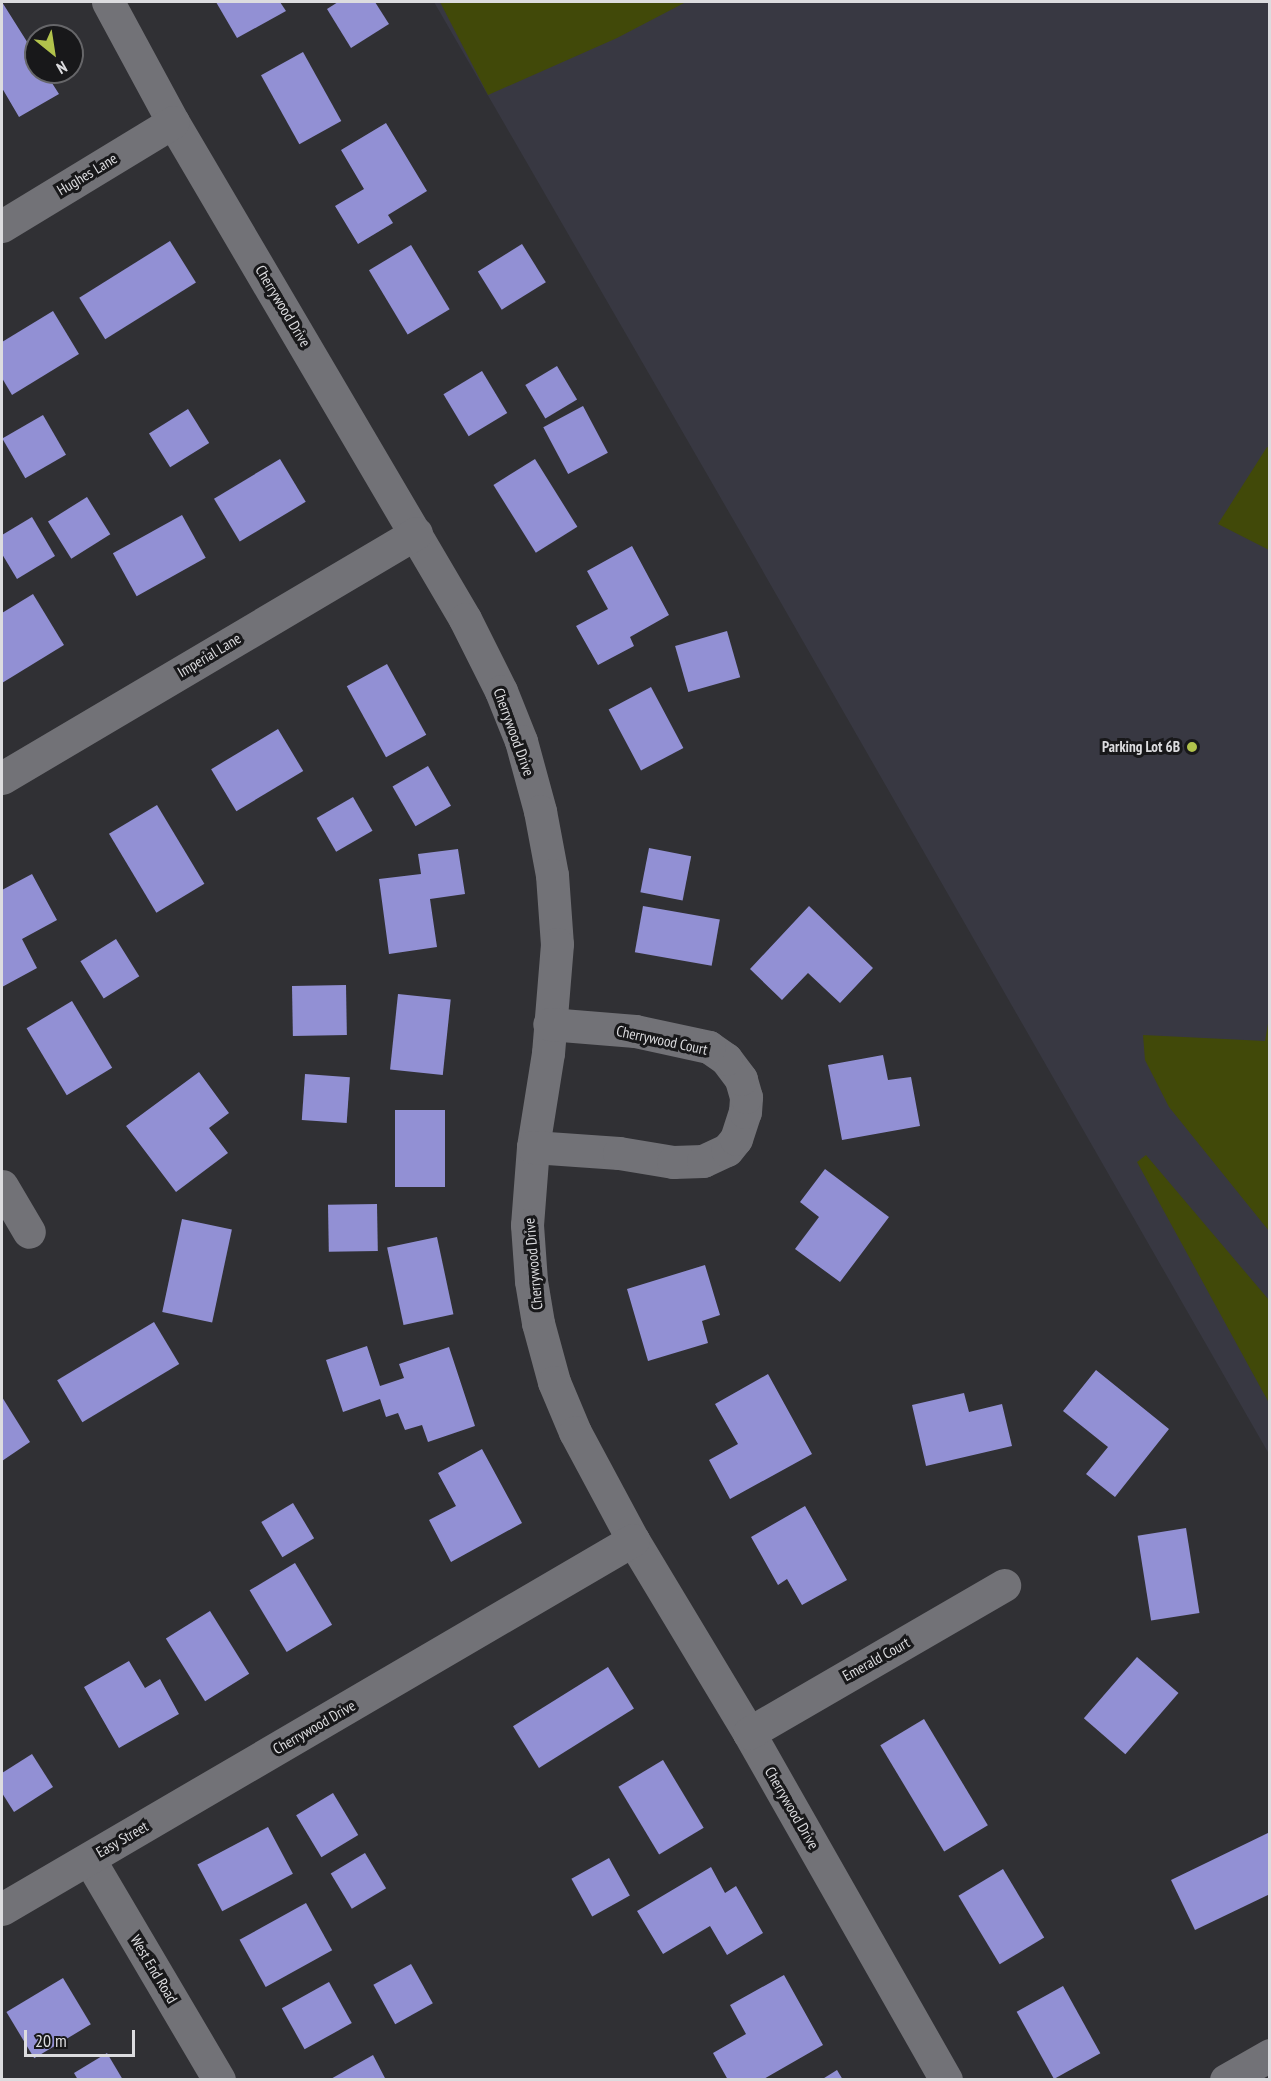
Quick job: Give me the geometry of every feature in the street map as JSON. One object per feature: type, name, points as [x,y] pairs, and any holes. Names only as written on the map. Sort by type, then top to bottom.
[{"type":"street","name":"Cherrywood Drive","points":[[108,2],[173,122],[416,533],[465,619],[501,691],[521,741],[540,811],[552,875],[557,944],[548,1053],[532,1147],[527,1224],[531,1281],[538,1323],[554,1382],[575,1432],[633,1540],[749,1733],[946,2079]]},
{"type":"street","name":"Hughes Lane","points":[[2,226],[173,122]]},
{"type":"street","name":"Imperial Lane","points":[[2,778],[416,533]]},
{"type":"street","name":"Cherrywood Court","points":[[532,1147],[619,1153],[673,1162],[704,1161],[727,1150],[736,1139],[745,1112],[746,1097],[741,1079],[726,1059],[709,1047],[635,1031],[549,1024]]},
{"type":"street","points":[[2,1186],[29,1232]]},
{"type":"street","name":"Cherrywood Drive","points":[[243,1768],[633,1540]]},
{"type":"street","name":"Emerald Court","points":[[749,1733],[1004,1585]]},
{"type":"street","name":"Easy Street","points":[[2,1909],[243,1768]]},
{"type":"street","name":"West End Road","points":[[89,1858],[219,2079]]},
{"type":"street","points":[[1226,2079],[1269,2055]]},
{"type":"shaded area","points":[[434,2],[1269,2],[1269,1454],[741,533]]},
{"type":"green space","points":[[440,2],[686,2],[617,38],[488,95]]},
{"type":"green space","points":[[1267,447],[1270,448],[1269,550],[1218,524]]},
{"type":"green space","points":[[1269,1018],[1269,1231],[1169,1107],[1145,1060],[1143,1035],[1265,1041]]},
{"type":"green space","points":[[1146,1155],[1269,1300],[1269,1403],[1137,1162]]},
{"type":"building","points":[[2,2],[24,37],[24,84],[53,84],[59,94],[19,117],[2,88]]},
{"type":"building","points":[[216,2],[280,2],[286,11],[237,38]]},
{"type":"building","points":[[338,2],[375,2],[389,24],[351,48],[327,9]]},
{"type":"building","points":[[303,52],[341,121],[299,144],[261,75]]},
{"type":"building","points":[[386,123],[427,191],[388,215],[393,223],[358,244],[335,206],[364,189],[341,150]]},
{"type":"building","points":[[170,241],[196,283],[105,339],[79,298]]},
{"type":"building","points":[[522,244],[546,282],[502,310],[478,272]]},
{"type":"building","points":[[411,245],[450,309],[408,335],[369,270]]},
{"type":"building","points":[[53,311],[79,354],[12,395],[2,378],[2,342]]},
{"type":"building","points":[[557,366],[577,399],[545,418],[525,385]]},
{"type":"building","points":[[482,371],[507,413],[469,436],[443,394]]},
{"type":"building","points":[[583,406],[608,453],[568,474],[543,427]]},
{"type":"building","points":[[188,409],[209,443],[170,467],[149,433]]},
{"type":"building","points":[[43,415],[66,455],[25,478],[2,438]]},
{"type":"building","points":[[280,459],[306,502],[240,542],[214,499]]},
{"type":"building","points":[[535,459],[577,527],[536,553],[493,485]]},
{"type":"building","points":[[87,497],[110,534],[71,559],[48,521]]},
{"type":"building","points":[[182,515],[206,558],[137,596],[113,553]]},
{"type":"building","points":[[32,517],[55,556],[17,579],[2,554],[2,535]]},
{"type":"building","points":[[632,546],[669,615],[630,637],[634,646],[598,665],[576,626],[608,609],[587,571]]},
{"type":"building","points":[[33,594],[64,645],[2,683],[2,613]]},
{"type":"building","points":[[727,631],[740,677],[688,692],[675,646]]},
{"type":"building","points":[[387,664],[426,735],[386,757],[347,686]]},
{"type":"building","points":[[651,687],[683,748],[641,770],[609,710]]},
{"type":"building","points":[[278,729],[303,771],[236,811],[211,769]]},
{"type":"building","points":[[428,766],[451,806],[415,826],[392,786]]},
{"type":"building","points":[[353,797],[373,831],[336,852],[317,818]]},
{"type":"building","points":[[157,805],[204,884],[156,913],[109,834]]},
{"type":"building","points":[[649,848],[691,856],[683,900],[640,892]]},
{"type":"building","points":[[458,849],[465,894],[430,899],[437,947],[389,954],[379,879],[421,874],[418,854]]},
{"type":"building","points":[[32,874],[57,920],[22,939],[37,968],[2,987],[2,890]]},
{"type":"building","points":[[643,906],[720,920],[712,966],[635,952]]},
{"type":"building","points":[[809,906],[873,968],[840,1003],[808,973],[782,1000],[750,969]]},
{"type":"building","points":[[116,939],[139,976],[104,999],[80,961]]},
{"type":"building","points":[[346,985],[347,1035],[293,1036],[292,986]]},
{"type":"building","points":[[398,994],[451,1000],[443,1075],[390,1070]]},
{"type":"building","points":[[72,1001],[112,1068],[67,1095],[27,1028]]},
{"type":"building","points":[[883,1055],[888,1080],[911,1077],[920,1126],[842,1140],[828,1065]]},
{"type":"building","points":[[199,1072],[229,1113],[209,1128],[228,1153],[176,1192],[126,1126]]},
{"type":"building","points":[[305,1074],[350,1077],[347,1123],[302,1120]]},
{"type":"building","points":[[395,1110],[445,1110],[445,1187],[395,1187]]},
{"type":"building","points":[[825,1169],[889,1217],[840,1282],[795,1249],[819,1217],[800,1202]]},
{"type":"building","points":[[377,1204],[378,1251],[329,1252],[328,1205]]},
{"type":"building","points":[[182,1219],[232,1230],[212,1323],[162,1312]]},
{"type":"building","points":[[437,1237],[453,1314],[404,1325],[387,1248]]},
{"type":"building","points":[[705,1265],[720,1315],[702,1321],[708,1343],[648,1361],[627,1289]]},
{"type":"building","points":[[154,1322],[179,1364],[82,1422],[57,1380]]},
{"type":"building","points":[[367,1346],[380,1386],[404,1378],[399,1364],[449,1347],[475,1426],[428,1442],[422,1425],[405,1430],[398,1413],[386,1417],[380,1399],[343,1412],[326,1360]]},
{"type":"building","points":[[1096,1370],[1169,1429],[1115,1497],[1086,1474],[1108,1447],[1063,1411]]},
{"type":"building","points":[[768,1374],[812,1454],[730,1499],[709,1460],[738,1444],[715,1404]]},
{"type":"building","points":[[964,1393],[969,1412],[1002,1404],[1012,1446],[926,1466],[912,1405]]},
{"type":"building","points":[[2,1397],[30,1442],[2,1461]]},
{"type":"building","points":[[482,1449],[522,1523],[451,1562],[429,1520],[456,1506],[438,1473]]},
{"type":"building","points":[[293,1503],[314,1538],[282,1557],[261,1522]]},
{"type":"building","points":[[805,1506],[847,1580],[802,1605],[787,1579],[778,1585],[751,1537]]},
{"type":"building","points":[[1186,1528],[1199,1613],[1151,1621],[1138,1536]]},
{"type":"building","points":[[295,1563],[332,1625],[287,1652],[250,1590]]},
{"type":"building","points":[[210,1611],[249,1674],[205,1701],[166,1639]]},
{"type":"building","points":[[1137,1657],[1179,1693],[1125,1754],[1084,1718]]},
{"type":"building","points":[[129,1661],[145,1688],[160,1679],[179,1714],[119,1748],[84,1687]]},
{"type":"building","points":[[608,1667],[634,1709],[539,1768],[513,1726]]},
{"type":"building","points":[[924,1719],[988,1825],[944,1852],[880,1745]]},
{"type":"building","points":[[32,1754],[53,1787],[14,1812],[2,1793],[2,1773]]},
{"type":"building","points":[[663,1760],[704,1828],[659,1854],[618,1787]]},
{"type":"building","points":[[333,1793],[358,1835],[321,1857],[296,1815]]},
{"type":"building","points":[[268,1827],[293,1874],[222,1911],[197,1865]]},
{"type":"building","points":[[1270,1832],[1270,1894],[1195,1930],[1171,1880]]},
{"type":"building","points":[[365,1853],[386,1888],[352,1909],[331,1874]]},
{"type":"building","points":[[609,1858],[630,1896],[592,1916],[571,1879]]},
{"type":"building","points":[[711,1867],[725,1893],[736,1886],[763,1933],[727,1955],[710,1926],[663,1954],[637,1911]]},
{"type":"building","points":[[1003,1869],[1044,1938],[1000,1964],[958,1896]]},
{"type":"building","points":[[306,1903],[332,1950],[266,1987],[240,1940]]},
{"type":"building","points":[[411,1964],[433,2003],[395,2024],[373,1985]]},
{"type":"building","points":[[784,1975],[823,2045],[762,2080],[728,2080],[713,2053],[746,2034],[730,2005]]},
{"type":"building","points":[[63,1978],[91,2024],[34,2058],[6,2012]]},
{"type":"building","points":[[329,1982],[352,2023],[305,2049],[282,2008]]},
{"type":"building","points":[[1063,1986],[1100,2053],[1054,2079],[1017,2012]]},
{"type":"building","points":[[107,2053],[123,2080],[78,2080],[74,2073]]},
{"type":"building","points":[[373,2055],[386,2080],[329,2080]]},
{"type":"building","points":[[837,2070],[843,2080],[821,2080]]},
{"type":"place","name":"Parking Lot 6B","points":[[1192,747]]}]
